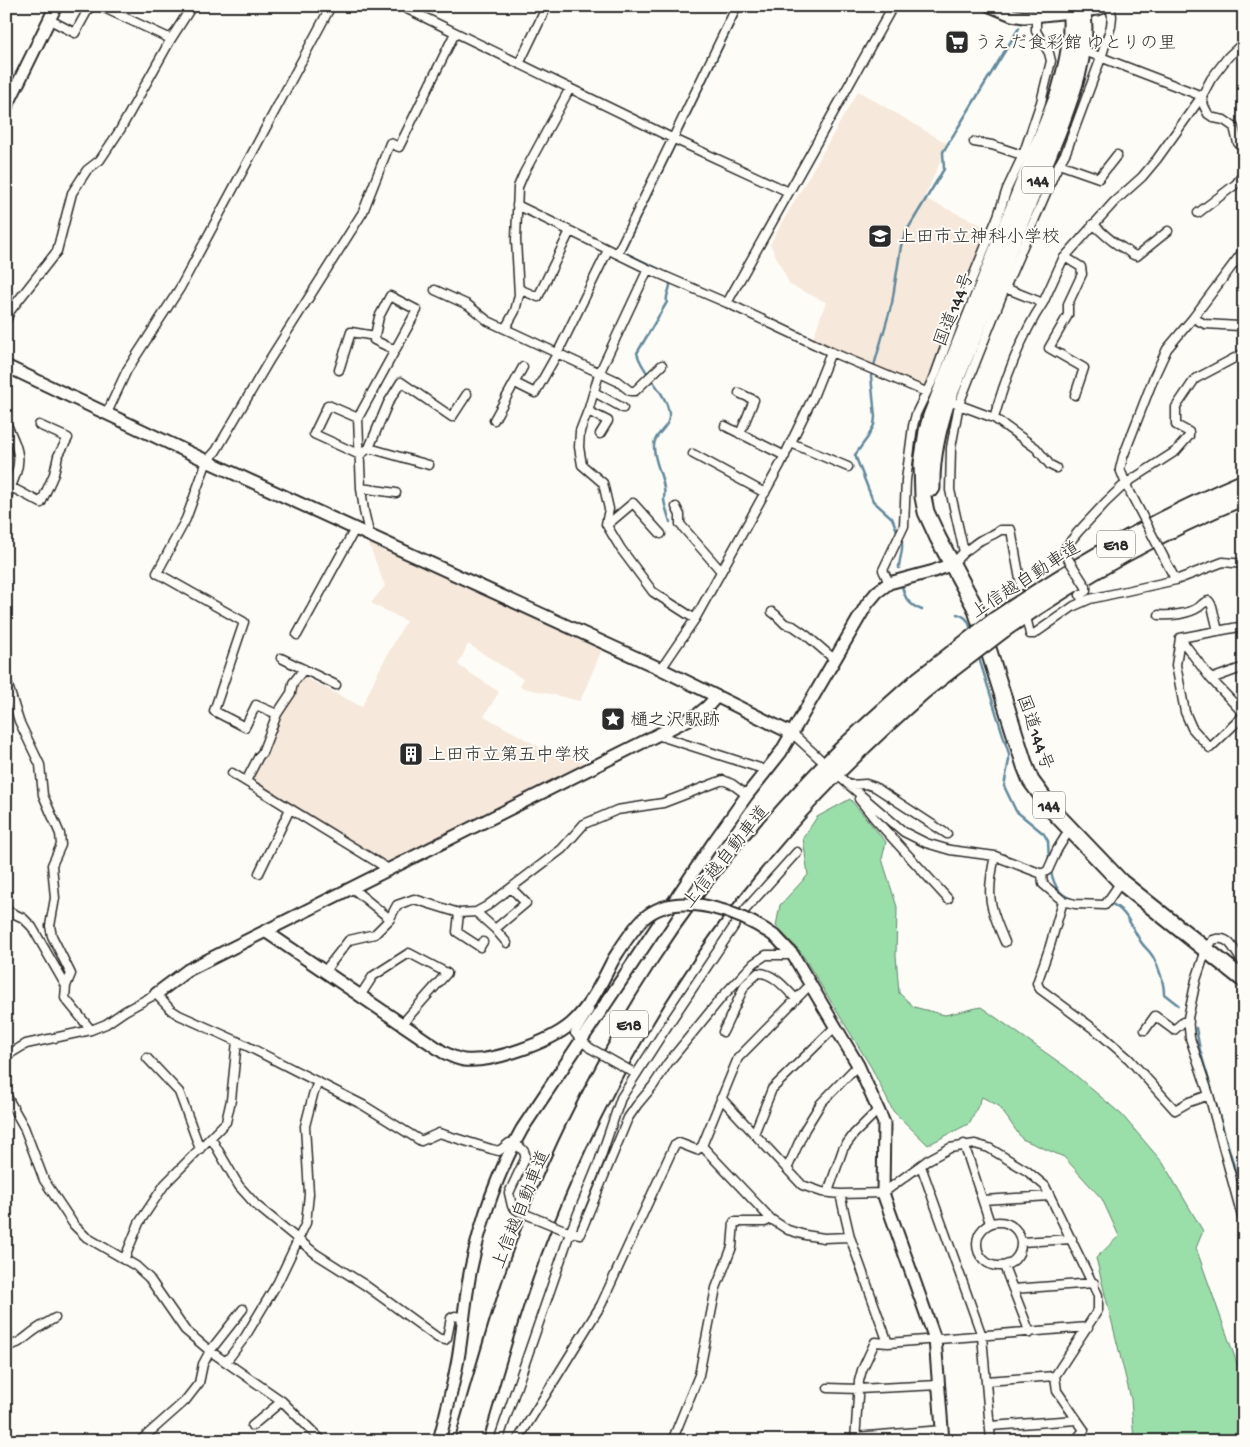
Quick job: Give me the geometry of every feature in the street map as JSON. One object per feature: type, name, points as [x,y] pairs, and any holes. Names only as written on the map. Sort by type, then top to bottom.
[{"type":"highway","name":"国道144号","points":[[952,564],[938,527],[932,488],[935,449],[942,418],[953,403],[1066,112],[1082,50],[1076,9]]},
{"type":"highway","name":"国道144号","points":[[1076,9],[1065,74],[1050,119],[1028,158],[927,431],[922,464],[923,497],[932,526],[967,591],[980,622],[1031,781],[1070,829],[1121,882],[1244,980]]},
{"type":"highway","points":[[1171,514],[1244,476]]},
{"type":"highway","name":"上信越自動車道","points":[[463,1441],[498,1320],[530,1230],[567,1142],[610,1057],[632,1019],[656,979],[710,901],[773,824],[840,751],[999,624],[1041,588],[1171,514],[1244,482]]},
{"type":"highway","name":"上信越自動車道","points":[[999,624],[1049,598],[1135,547],[1244,497]]},
{"type":"highway","points":[[1135,547],[1244,501]]},
{"type":"highway","name":"上信越自動車道","points":[[474,1441],[510,1321],[544,1225],[573,1156],[642,1024],[722,905],[777,837],[922,685]]},
{"type":"street","points":[[6,108],[56,6]]},
{"type":"street","points":[[50,20],[75,33],[90,6]]},
{"type":"street","points":[[100,6],[170,39]]},
{"type":"street","points":[[6,322],[10,311],[57,251],[72,193],[87,170],[100,160],[120,130],[170,39],[192,6]]},
{"type":"street","points":[[107,413],[127,370],[180,288],[331,6]]},
{"type":"street","points":[[401,6],[789,192]]},
{"type":"street","points":[[520,64],[547,6]]},
{"type":"street","points":[[617,254],[737,6]]},
{"type":"street","points":[[727,303],[893,6]]},
{"type":"street","points":[[990,6],[1012,15],[1024,17],[1036,17],[1076,9],[1098,9],[1106,6]]},
{"type":"street","points":[[964,552],[950,490],[953,403],[1066,152],[1111,26],[1110,6]]},
{"type":"street","points":[[889,583],[883,570],[904,526],[906,480],[913,426],[946,348],[955,320],[998,216],[1007,189],[1028,158],[1051,61],[1050,53],[1036,31],[1036,17]]},
{"type":"street","points":[[277,714],[256,704],[245,727],[214,711],[244,622],[157,573],[186,519],[207,461],[216,451],[270,359],[363,212],[390,143],[399,147],[455,33]]},
{"type":"street","points":[[994,418],[1003,387],[1033,318],[1044,303],[1065,257],[1093,224],[1157,159],[1202,96],[1211,79],[1228,57],[1244,42]]},
{"type":"street","points":[[1082,50],[1202,96]]},
{"type":"street","points":[[505,329],[517,304],[519,289],[516,240],[518,187],[570,88]]},
{"type":"street","points":[[1202,96],[1208,114],[1214,118],[1224,120],[1234,127],[1238,143],[1244,148]]},
{"type":"street","points":[[974,142],[992,145],[1028,158]]},
{"type":"street","points":[[1059,164],[1099,178],[1117,155]]},
{"type":"street","points":[[1198,213],[1236,184],[1244,173]]},
{"type":"street","points":[[517,205],[648,269],[727,303],[831,352],[926,392]]},
{"type":"street","points":[[1093,224],[1117,246],[1122,247],[1133,256],[1137,256],[1168,232]]},
{"type":"street","points":[[519,289],[538,297],[570,231]]},
{"type":"street","points":[[515,383],[535,393],[557,354],[608,250]]},
{"type":"street","points":[[1174,578],[1125,484],[1120,469],[1154,377],[1167,349],[1244,250]]},
{"type":"street","points":[[1065,257],[1081,267],[1082,274],[1068,304],[1068,315],[1049,348],[1084,368],[1076,395]]},
{"type":"street","points":[[648,269],[599,374],[580,430],[579,447],[582,465],[603,483],[609,509],[607,525],[621,548],[653,592],[695,619]]},
{"type":"street","points":[[1005,288],[1044,303]]},
{"type":"street","points":[[435,290],[468,305],[488,321],[616,382],[630,391],[635,391],[662,366]]},
{"type":"street","points":[[370,536],[361,488],[358,418],[417,310],[390,296],[379,318],[374,340],[395,350]]},
{"type":"street","points":[[1193,318],[1205,324],[1239,326],[1244,330]]},
{"type":"street","points":[[340,370],[351,332],[375,336]]},
{"type":"street","points":[[661,669],[695,619],[785,456],[813,397],[831,352]]},
{"type":"street","points":[[1083,602],[1080,595],[1086,591],[1086,587],[1065,554],[1065,548],[1106,502],[1125,484],[1176,451],[1189,436],[1190,432],[1176,425],[1176,407],[1195,379],[1244,353]]},
{"type":"street","points":[[6,366],[355,530],[661,669],[792,734],[820,759]]},
{"type":"street","points":[[494,420],[524,367]]},
{"type":"street","points":[[360,455],[369,448],[388,403],[401,382],[452,417],[467,394]]},
{"type":"street","points":[[594,392],[623,408]]},
{"type":"street","points":[[739,393],[754,400],[740,434]]},
{"type":"street","points":[[953,403],[994,418],[1036,448],[1050,465],[1056,468]]},
{"type":"street","points":[[358,418],[328,405],[314,434],[360,455]]},
{"type":"street","points":[[588,411],[608,421],[600,434]]},
{"type":"street","points":[[6,423],[17,446],[20,460],[6,499]]},
{"type":"street","points":[[11,487],[41,503],[54,474],[58,456],[68,438],[39,425]]},
{"type":"street","points":[[725,426],[785,456]]},
{"type":"street","points":[[791,443],[848,467]]},
{"type":"street","points":[[369,448],[429,465]]},
{"type":"street","points":[[693,454],[765,493]]},
{"type":"street","points":[[361,488],[396,493]]},
{"type":"street","points":[[607,525],[633,503],[661,534]]},
{"type":"street","points":[[676,507],[680,515],[680,524],[721,571]]},
{"type":"street","points":[[297,635],[355,530]]},
{"type":"street","points":[[439,1441],[448,1407],[477,1244],[487,1208],[514,1145],[586,1044],[747,795],[781,752],[867,604],[877,592],[889,583],[934,571],[952,564],[980,540],[993,536],[1000,530],[1011,530],[1021,586]]},
{"type":"street","points":[[1027,621],[1030,634],[1034,634],[1074,606],[1090,599],[1174,578],[1223,562],[1244,564]]},
{"type":"street","points":[[1160,615],[1168,616],[1189,611],[1205,602],[1209,602],[1212,606],[1218,631]]},
{"type":"street","points":[[772,612],[785,624],[793,626],[806,635],[834,659]]},
{"type":"street","points":[[1180,638],[1244,626]]},
{"type":"street","points":[[1180,638],[1211,679],[1244,715],[1210,748],[1192,728],[1185,712],[1176,665],[1180,638]]},
{"type":"street","points":[[281,658],[336,685]]},
{"type":"street","points":[[1211,679],[1244,667]]},
{"type":"street","points":[[246,781],[262,752],[277,714],[291,693],[293,683],[304,669]]},
{"type":"street","points":[[6,680],[19,721],[37,756],[40,765],[43,795],[60,834],[61,845],[52,865],[55,898],[50,926],[52,936],[71,974],[66,986],[65,998],[91,1030]]},
{"type":"street","points":[[6,1056],[26,1044],[91,1030],[113,1020],[156,994],[188,970],[696,715],[716,697]]},
{"type":"street","points":[[657,735],[760,768]]},
{"type":"street","points":[[232,773],[390,870]]},
{"type":"street","points":[[842,779],[904,832],[926,843],[950,850],[983,853],[1047,870]]},
{"type":"street","points":[[324,972],[349,940],[375,934],[390,919],[397,905],[414,899],[459,913],[476,912],[562,849],[584,824],[617,810],[664,803],[723,780],[747,795]]},
{"type":"street","points":[[849,785],[866,784],[875,787],[946,834]]},
{"type":"street","points":[[849,785],[875,819],[948,899]]},
{"type":"street","points":[[259,873],[290,809]]},
{"type":"street","points":[[1070,829],[1057,850],[1042,884],[1063,901],[1075,904],[1107,903],[1121,882]]},
{"type":"street","points":[[498,1441],[570,1233],[599,1162],[621,1098],[634,1073],[745,910],[797,852]]},
{"type":"street","points":[[995,856],[989,886],[990,898],[992,910],[1006,942]]},
{"type":"street","points":[[352,888],[390,919]]},
{"type":"street","points":[[495,930],[526,903],[511,888]]},
{"type":"street","points":[[1063,901],[1037,983],[1040,989],[1098,1032],[1129,1058],[1176,1110],[1189,1102],[1209,1095]]},
{"type":"street","points":[[265,931],[452,1057],[464,1060],[485,1059],[537,1044],[560,1032],[572,1023],[597,991],[613,960],[630,935],[643,919],[654,911],[667,905],[687,903],[702,905],[749,922],[776,938],[793,955],[858,1065],[884,1123],[883,1193],[935,1339],[942,1436],[855,1439],[858,1389],[862,1370],[875,1342],[888,1344],[935,1339],[1030,1333],[1088,1327]]},
{"type":"street","points":[[7,911],[22,918],[32,927],[66,986]]},
{"type":"street","points":[[476,912],[507,944]]},
{"type":"street","points":[[459,913],[457,932],[480,947],[483,942]]},
{"type":"street","points":[[1244,964],[1232,944],[1226,939],[1219,938],[1213,940],[1206,950],[1196,980],[1189,1022],[1190,1038],[1209,1095],[1244,1224]]},
{"type":"street","points":[[360,996],[373,976],[409,953],[447,973],[402,1024]]},
{"type":"street","points":[[156,994],[179,1016],[237,1041],[363,1105],[421,1141],[439,1133],[499,1151],[509,1143],[523,1150],[526,1155],[509,1193],[512,1206],[518,1211],[562,1230],[580,1234],[628,1118],[668,1063],[722,997],[754,963],[766,955],[793,955]]},
{"type":"street","points":[[723,1032],[745,985],[758,973],[765,972],[777,980],[796,999]]},
{"type":"street","points":[[516,1441],[601,1305],[674,1146],[678,1143],[697,1150],[702,1146],[738,1058],[810,985]]},
{"type":"street","points":[[597,991],[594,1003],[575,1033],[586,1044],[634,1073]]},
{"type":"street","points":[[1145,1030],[1156,1016],[1174,1030],[1183,1022],[1189,1022]]},
{"type":"street","points":[[754,1134],[772,1089],[835,1027]]},
{"type":"street","points":[[124,1260],[138,1223],[165,1184],[226,1122],[229,1114],[237,1041]]},
{"type":"street","points":[[147,1058],[178,1092],[200,1149]]},
{"type":"street","points":[[787,1169],[805,1129],[821,1103],[858,1065]]},
{"type":"street","points":[[226,1362],[245,1337],[274,1289],[306,1223],[309,1194],[305,1126],[318,1082]]},
{"type":"street","points":[[6,1095],[24,1127],[44,1180],[74,1225],[86,1237],[136,1266],[150,1278],[185,1330],[210,1351],[282,1401],[322,1441]]},
{"type":"street","points":[[721,1098],[802,1185],[840,1194],[883,1193],[928,1160],[950,1148],[964,1144],[975,1144],[989,1148],[1010,1160],[1046,1186],[1094,1283],[1098,1295],[1098,1310],[1055,1376],[1058,1391],[1084,1430],[1075,1441]]},
{"type":"street","points":[[828,1192],[843,1149],[854,1134],[878,1110]]},
{"type":"street","points":[[211,1138],[239,1186],[256,1205],[316,1254],[365,1285],[438,1338],[445,1340],[451,1318],[455,1316],[464,1318]]},
{"type":"street","points":[[964,1144],[990,1224]]},
{"type":"street","points":[[702,1146],[771,1219],[788,1230],[824,1238],[850,1238]]},
{"type":"street","points":[[921,1166],[982,1336],[991,1441]]},
{"type":"street","points":[[840,1194],[850,1238],[888,1344]]},
{"type":"street","points":[[983,1200],[1050,1196]]},
{"type":"street","points":[[672,1441],[699,1375],[716,1288],[732,1248],[734,1222],[765,1222],[771,1219]]},
{"type":"street","points":[[999,1222],[1012,1227],[1017,1232],[1021,1242],[1014,1259],[1004,1266],[995,1265],[982,1257],[978,1250],[977,1241],[982,1229],[990,1224],[999,1222]]},
{"type":"street","points":[[1021,1242],[1072,1239]]},
{"type":"street","points":[[1004,1266],[1030,1333]]},
{"type":"street","points":[[1013,1289],[1094,1283]]},
{"type":"street","points":[[140,1441],[185,1402],[199,1383],[203,1364],[210,1351],[243,1309]]},
{"type":"street","points":[[6,1346],[14,1346],[33,1331],[55,1318]]},
{"type":"street","points":[[986,1381],[1055,1376]]},
{"type":"street","points":[[828,1388],[858,1389],[939,1385]]},
{"type":"street","points":[[252,1426],[282,1401]]},
{"type":"street","points":[[990,1426],[1077,1420]]},
{"type":"shaded area","name":"上田市立神科小学校","points":[[858,91],[948,144],[924,198],[988,228],[925,389],[812,341],[826,302],[790,285],[770,244]]},
{"type":"shaded area","name":"上田市立第五中学校","points":[[367,539],[603,647],[580,701],[520,687],[523,679],[468,644],[458,665],[499,692],[484,716],[543,749],[585,763],[386,863],[250,780],[259,762],[264,757],[282,710],[293,696],[296,686],[306,678],[362,707],[378,672],[406,621],[371,603],[385,586]]},
{"type":"green space","points":[[850,799],[886,842],[882,859],[897,907],[896,955],[899,993],[914,1007],[945,1015],[981,1007],[1066,1067],[1122,1115],[1163,1163],[1203,1231],[1196,1248],[1244,1383],[1244,1441],[1134,1441],[1131,1399],[1096,1258],[1119,1236],[1102,1199],[1064,1157],[1022,1139],[999,1106],[982,1097],[970,1123],[928,1145],[893,1111],[871,1067],[800,951],[776,926],[780,905],[808,875],[803,838],[817,817]]},
{"type":"waterway","points":[[663,271],[623,252],[742,6]]},
{"type":"waterway","points":[[898,533],[892,518],[873,501],[855,455],[874,425],[871,376],[892,303],[901,246],[906,232],[944,169],[943,152],[1019,28]]},
{"type":"waterway","points":[[670,282],[667,302],[637,353],[644,368],[664,398],[669,414],[669,419],[656,438],[654,447],[664,489],[664,503],[670,522]]},
{"type":"waterway","points":[[899,568],[901,539]]},
{"type":"waterway","points":[[902,585],[908,600],[922,610]]},
{"type":"waterway","points":[[957,614],[968,620],[972,633]]},
{"type":"waterway","points":[[978,655],[1009,754],[1004,786],[1016,811],[1044,834],[1048,841],[1049,861]]},
{"type":"waterway","points":[[1050,869],[1059,891],[1067,897],[1079,901]]},
{"type":"waterway","points":[[1109,903],[1120,909],[1128,919],[1141,942],[1155,961],[1162,980],[1164,994],[1178,1005]]},
{"type":"waterway","points":[[1196,1028],[1200,1050],[1244,1200]]},
{"type":"place","name":"うえだ食彩館 ゆとりの里","points":[[957,42]]},
{"type":"place","name":"上田市立神科小学校","points":[[880,236]]},
{"type":"place","name":"樋之沢駅跡","points":[[613,719]]},
{"type":"place","name":"上田市立第五中学校","points":[[411,754]]}]
